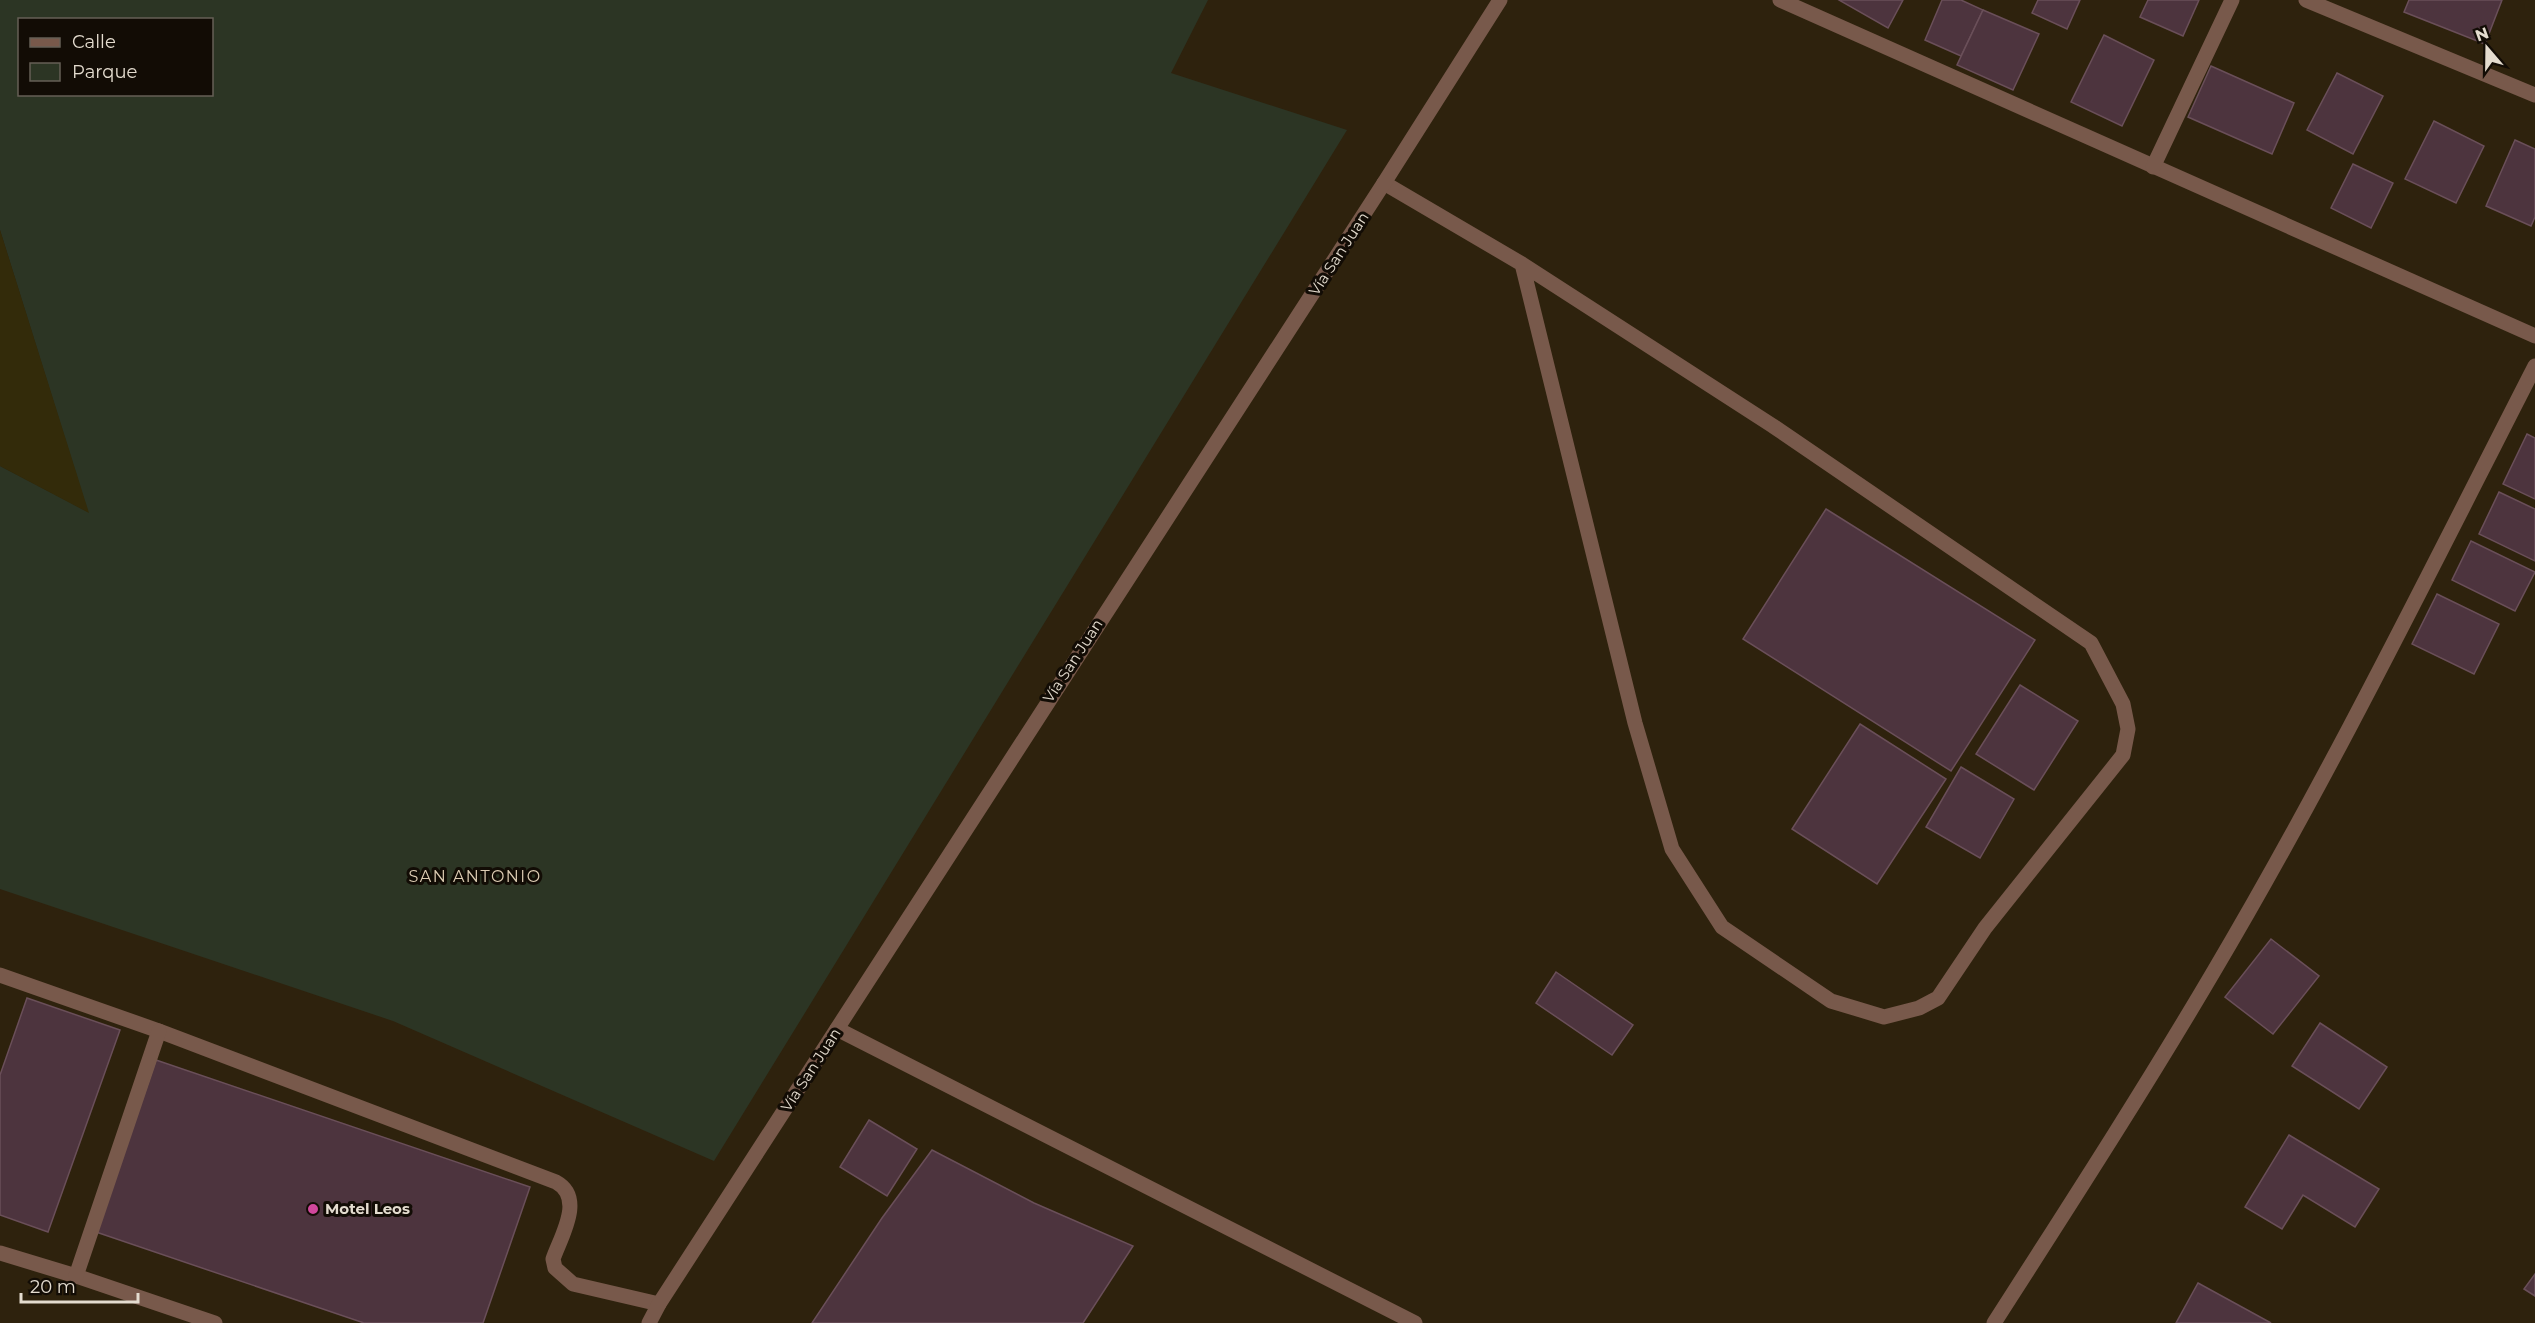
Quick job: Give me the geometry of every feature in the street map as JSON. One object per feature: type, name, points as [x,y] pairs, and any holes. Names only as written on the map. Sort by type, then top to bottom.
[{"type":"street","name":"Vía San Juan","points":[[649,1323],[659,1304],[1500,0]]},
{"type":"street","points":[[1780,0],[2535,336]]},
{"type":"street","points":[[2152,167],[2232,0]]},
{"type":"street","points":[[2306,0],[2535,95]]},
{"type":"street","points":[[1384,183],[1522,264],[1773,426],[2091,643],[2123,704],[2128,729],[2123,755],[1985,928],[1938,998],[1920,1008],[1884,1017],[1831,1001],[1722,927],[1672,849],[1635,723],[1522,264]]},
{"type":"street","points":[[1994,1323],[2117,1131],[2220,960],[2351,727],[2535,366]]},
{"type":"street","points":[[0,975],[159,1031],[563,1186],[571,1198],[571,1206],[553,1259],[555,1268],[573,1284],[659,1304]]},
{"type":"street","points":[[837,1029],[1415,1323]]},
{"type":"street","points":[[76,1276],[159,1031]]},
{"type":"street","points":[[0,1253],[215,1323]]},
{"type":"green space","points":[[0,0],[1208,0],[1171,73],[1347,130],[714,1161],[393,1021],[0,889],[0,466],[88,512],[0,230]]},
{"type":"sand","points":[[0,230],[89,513],[0,466]]},
{"type":"building","points":[[1839,0],[1903,0],[1888,28]]},
{"type":"building","points":[[1942,0],[1961,0],[1983,10],[1961,56],[1925,40]]},
{"type":"building","points":[[2038,0],[2080,0],[2067,29],[2032,13]]},
{"type":"building","points":[[2148,0],[2199,0],[2183,36],[2140,17]]},
{"type":"building","points":[[2409,0],[2502,0],[2485,44],[2404,12]]},
{"type":"building","points":[[1983,10],[2039,34],[2013,90],[1957,65]]},
{"type":"building","points":[[2104,35],[2154,60],[2122,126],[2071,102]]},
{"type":"building","points":[[2211,66],[2294,103],[2272,154],[2188,117]]},
{"type":"building","points":[[2337,73],[2383,96],[2353,154],[2307,130]]},
{"type":"building","points":[[2434,121],[2484,146],[2456,203],[2405,179]]},
{"type":"building","points":[[2515,140],[2535,149],[2535,217],[2531,226],[2486,206]]},
{"type":"building","points":[[2353,164],[2393,183],[2371,228],[2331,208]]},
{"type":"building","points":[[2527,434],[2535,438],[2535,499],[2503,484]]},
{"type":"building","points":[[2499,492],[2535,509],[2535,561],[2479,534]]},
{"type":"building","points":[[1826,509],[2035,640],[1951,771],[1743,639]]},
{"type":"building","points":[[2471,541],[2535,572],[2515,611],[2452,580]]},
{"type":"building","points":[[2437,594],[2499,624],[2474,674],[2412,644]]},
{"type":"building","points":[[2020,685],[2078,721],[2034,790],[1976,754]]},
{"type":"building","points":[[1860,724],[1946,779],[1877,884],[1792,829]]},
{"type":"building","points":[[1961,767],[2014,799],[1980,858],[1926,827]]},
{"type":"building","points":[[2271,939],[2319,976],[2273,1034],[2225,997]]},
{"type":"building","points":[[1556,972],[1633,1025],[1612,1055],[1536,1003]]},
{"type":"building","points":[[27,998],[120,1030],[48,1232],[0,1215],[0,1075]]},
{"type":"building","points":[[2320,1023],[2387,1067],[2359,1109],[2292,1066]]},
{"type":"building","name":"Motel Leos","points":[[156,1060],[530,1187],[483,1323],[364,1323],[96,1232]]},
{"type":"building","points":[[869,1120],[917,1149],[887,1196],[840,1167]]},
{"type":"building","points":[[2289,1135],[2379,1189],[2355,1227],[2303,1195],[2282,1229],[2245,1207]]},
{"type":"building","points":[[932,1150],[1034,1203],[1133,1246],[1083,1323],[812,1323],[882,1218]]},
{"type":"building","points":[[2535,1274],[2535,1296],[2524,1289]]},
{"type":"building","points":[[2198,1283],[2271,1323],[2176,1323]]},
{"type":"place","name":"Motel Leos","points":[[313,1209]]},
{"type":"district","name":"SAN ANTONIO","points":[[475,876]]}]
